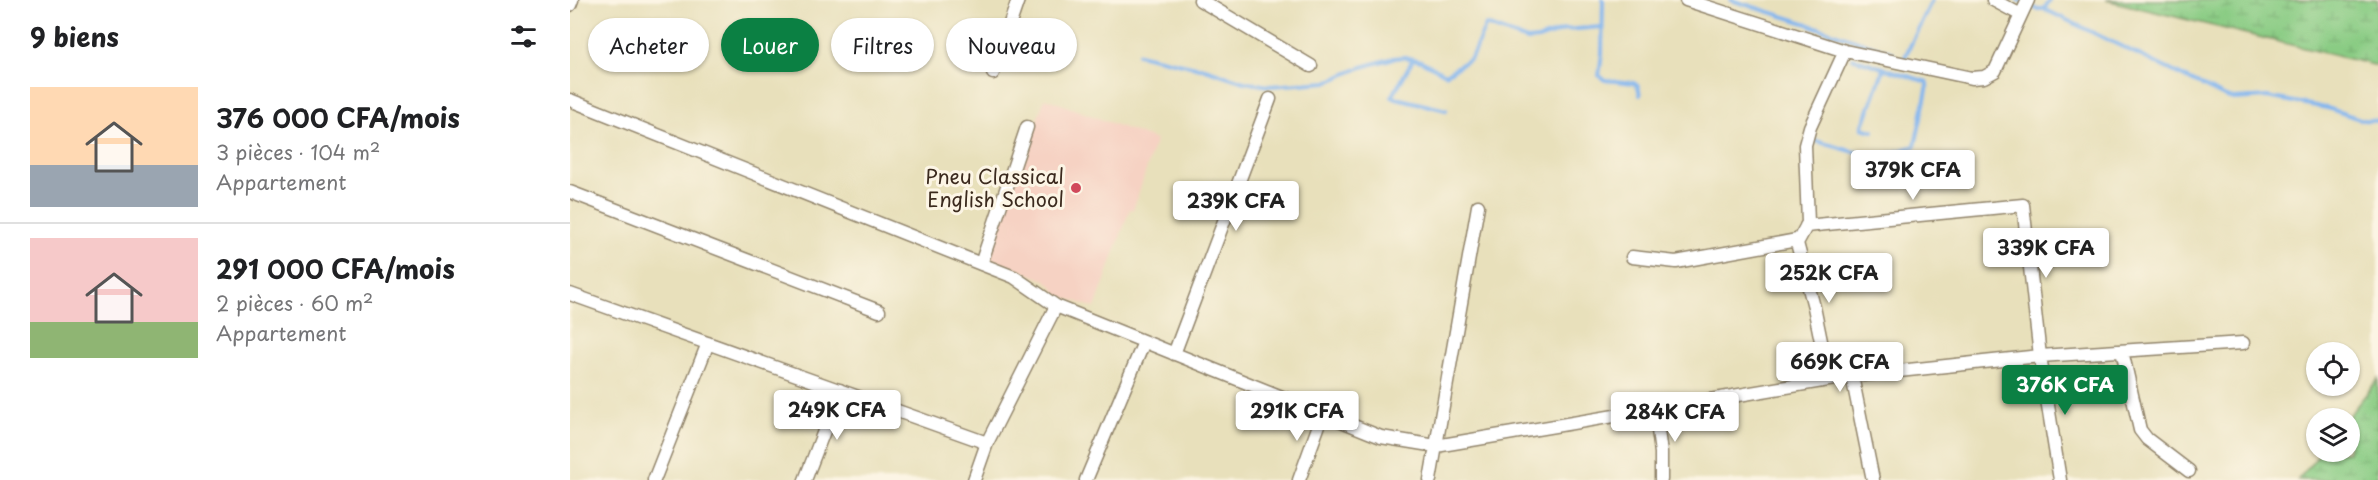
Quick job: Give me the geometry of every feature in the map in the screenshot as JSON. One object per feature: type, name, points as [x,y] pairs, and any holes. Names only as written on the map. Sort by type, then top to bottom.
[{"type":"street","points":[[570,5],[572,0]]},
{"type":"street","points":[[993,73],[1018,0]]},
{"type":"street","points":[[1200,0],[1311,66]]},
{"type":"street","points":[[1686,0],[1845,51],[1972,78],[1984,77],[1995,71],[2028,0]]},
{"type":"street","points":[[1993,0],[2021,15]]},
{"type":"street","points":[[1829,380],[1797,240],[1806,226],[1805,145],[1810,127],[1845,51]]},
{"type":"street","points":[[1174,354],[1270,99]]},
{"type":"street","points":[[570,100],[981,264],[1014,278],[1056,306],[1323,414],[1381,437],[1436,446],[1852,376],[2040,356],[2243,343]]},
{"type":"street","points":[[981,264],[1027,127]]},
{"type":"street","points":[[570,192],[879,311]]},
{"type":"street","points":[[1806,226],[2023,205],[2040,356],[2060,480]]},
{"type":"street","points":[[1430,480],[1478,206]]},
{"type":"street","points":[[1632,257],[1676,262],[1797,240]]},
{"type":"street","points":[[570,294],[987,443]]},
{"type":"street","points":[[974,480],[987,443],[1056,306]]},
{"type":"street","points":[[1086,480],[1144,342]]},
{"type":"street","points":[[654,480],[708,343]]},
{"type":"street","points":[[2121,351],[2140,430],[2147,439],[2189,471]]},
{"type":"street","points":[[1852,376],[1873,480]]},
{"type":"street","points":[[805,480],[840,390]]},
{"type":"street","points":[[1655,408],[1662,453],[1662,480]]},
{"type":"street","points":[[1299,480],[1323,414]]},
{"type":"shaded area","name":"Pneu Classical English School","points":[[1045,98],[1156,140],[1133,210],[1130,209],[1095,308],[1057,295],[1053,287],[1045,280],[988,258]]},
{"type":"green space","points":[[2106,0],[2378,0],[2378,66]]},
{"type":"green space","points":[[2378,379],[2378,480],[2298,480],[2313,462],[2360,462],[2360,408],[2355,408]]},
{"type":"waterway","points":[[1603,0],[1599,76],[1605,80],[1634,83],[1638,86],[1640,95]]},
{"type":"waterway","points":[[1731,0],[1808,24]]},
{"type":"waterway","points":[[1903,61],[1932,0]]},
{"type":"waterway","points":[[2018,0],[2037,9],[2044,9],[2226,97],[2234,99],[2267,97],[2327,108],[2363,120],[2378,121]]},
{"type":"waterway","points":[[2044,9],[2050,0]]},
{"type":"waterway","points":[[1138,54],[1205,69],[1244,82],[1269,86],[1327,82],[1362,67],[1405,57],[1421,61],[1446,74],[1471,58],[1486,25],[1527,40],[1538,39],[1564,30],[1601,27]]},
{"type":"waterway","points":[[1810,25],[1893,53]]},
{"type":"waterway","points":[[1809,139],[1876,158],[1915,146],[1927,82],[1852,58]]},
{"type":"waterway","points":[[1413,59],[1392,97],[1446,110]]},
{"type":"waterway","points":[[1873,131],[1862,128],[1884,68]]},
{"type":"place","name":"Pneu Classical English School","points":[[1076,188]]}]
